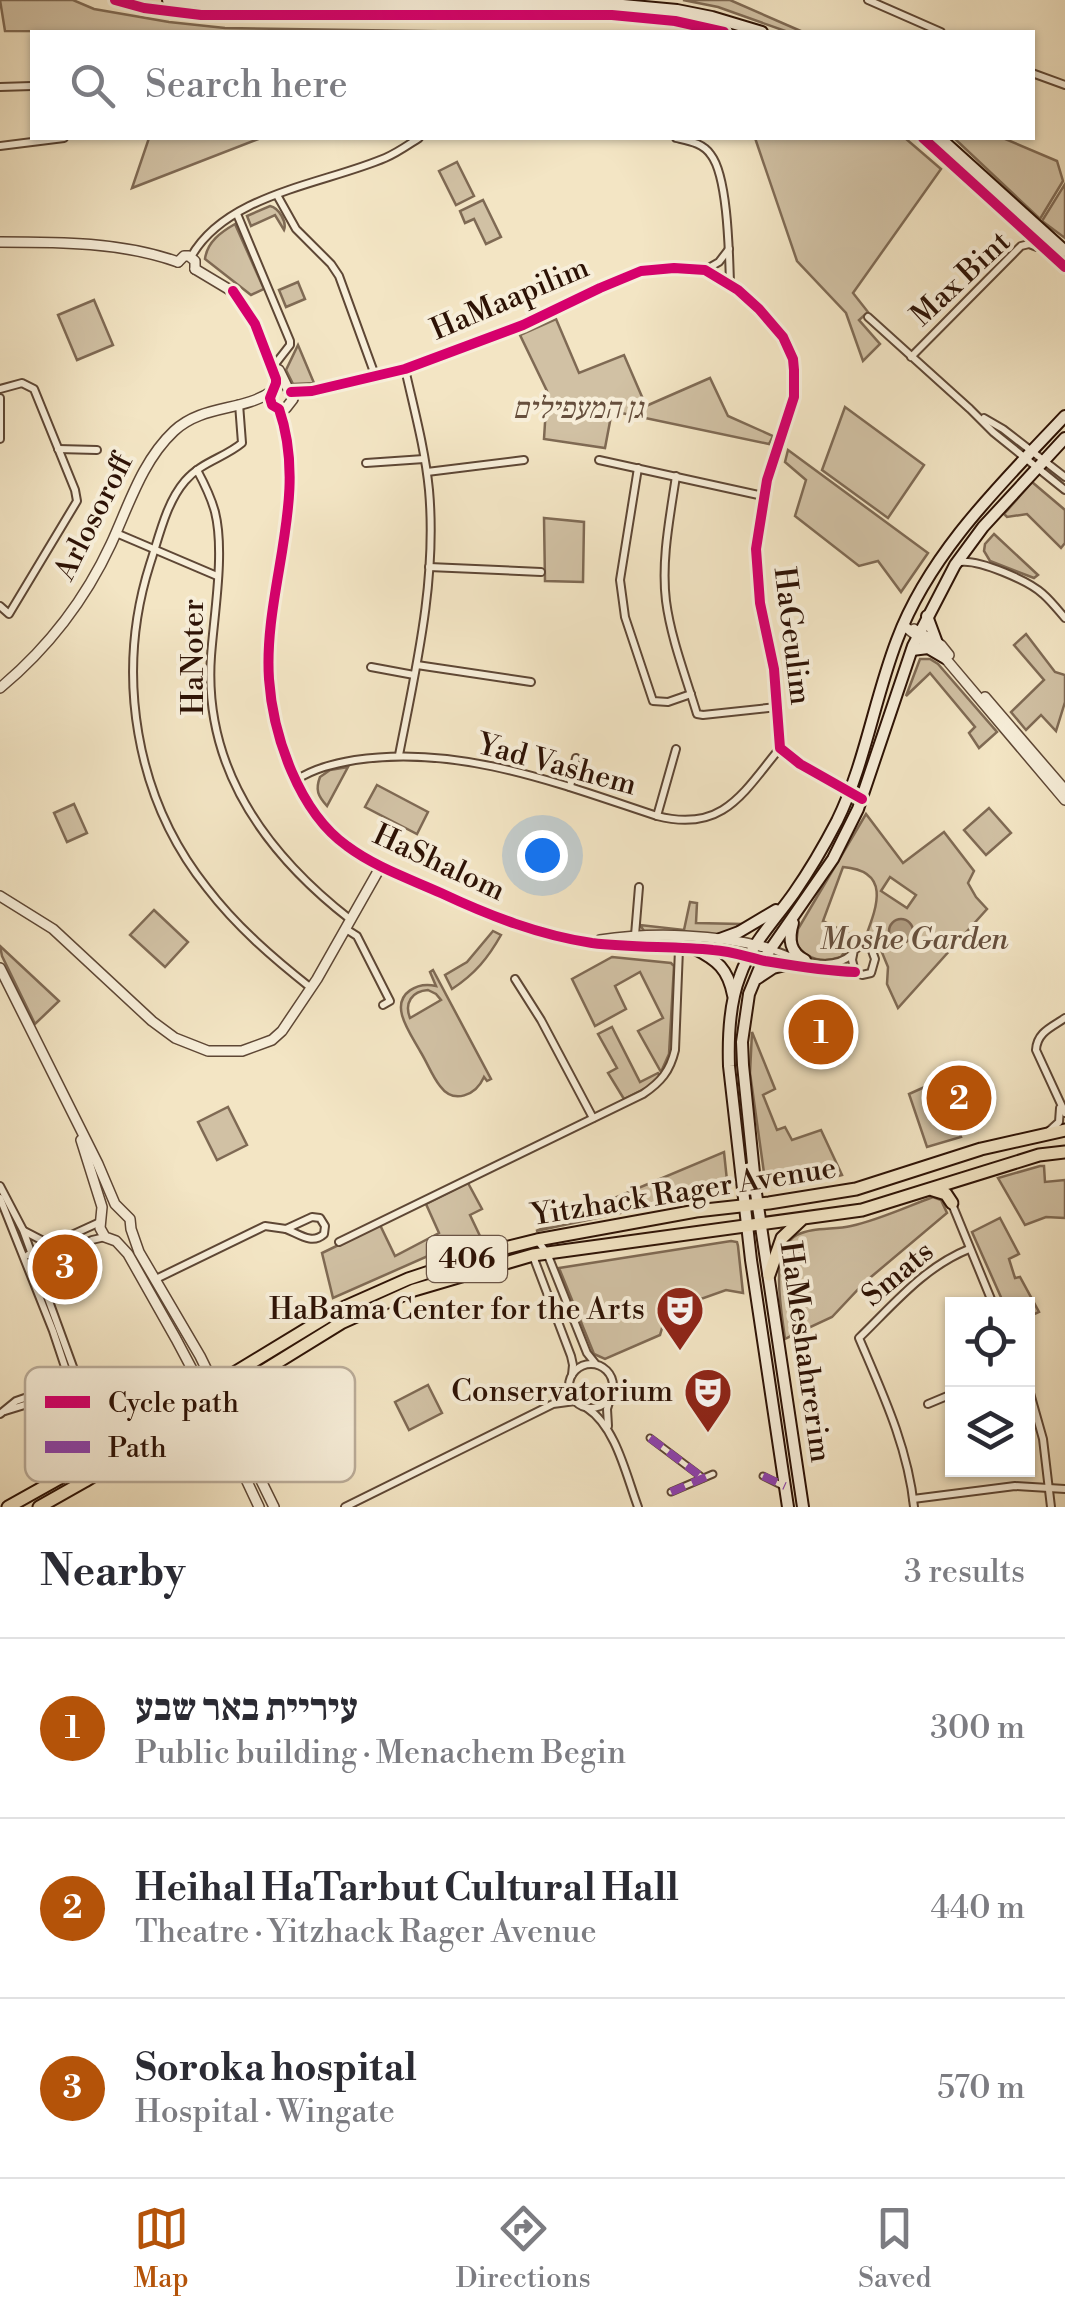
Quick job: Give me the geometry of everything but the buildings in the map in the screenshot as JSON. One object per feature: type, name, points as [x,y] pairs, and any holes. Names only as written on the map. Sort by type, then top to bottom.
[{"type":"main road","points":[[115,0],[201,15],[612,15],[675,21],[715,30]]},
{"type":"main road","points":[[168,0],[228,4],[612,4],[677,10],[755,30]]},
{"type":"main road","points":[[925,140],[1065,267]]},
{"type":"main road","points":[[942,140],[1065,251]]},
{"type":"main road","points":[[750,1205],[728,1066],[733,1000],[740,975],[756,944],[821,851],[849,792],[903,625],[932,573],[954,540],[1065,416]]},
{"type":"main road","points":[[750,1205],[742,1042],[753,980],[833,859],[862,799],[912,650],[955,565],[1065,438]]},
{"type":"main road","points":[[927,616],[937,643]]},
{"type":"main road","points":[[912,650],[928,648],[945,658]]},
{"type":"main road","points":[[720,940],[785,904]]},
{"type":"main road","points":[[796,914],[790,938],[794,953],[805,960]]},
{"type":"main road","points":[[694,949],[724,968],[733,1000]]},
{"type":"main road","points":[[748,997],[758,978],[789,964]]},
{"type":"main road","name":"Yitzhack Rager Avenue","points":[[251,1367],[338,1310],[489,1252],[696,1211],[856,1189],[950,1158],[1065,1130]]},
{"type":"main road","name":"Yitzhack Rager Avenue","points":[[260,1367],[370,1308],[414,1290],[532,1256],[862,1210],[1038,1155],[1065,1152]]},
{"type":"main road","points":[[952,1203],[951,1189],[956,1180]]},
{"type":"main road","points":[[927,1190],[937,1189],[952,1203]]},
{"type":"main road","name":"HaMeshahrerim","points":[[750,1205],[761,1224],[803,1507]]},
{"type":"main road","name":"HaMeshahrerim","points":[[750,1205],[746,1226],[788,1507]]},
{"type":"main road","points":[[769,1275],[782,1238],[801,1220]]},
{"type":"main road","name":"Yitzhack Rager Avenue","points":[[8,1507],[53,1482]]},
{"type":"main road","name":"Yitzhack Rager Avenue","points":[[39,1507],[84,1482]]},
{"type":"street","points":[[868,0],[936,30]]},
{"type":"street","points":[[1035,74],[1065,85]]},
{"type":"street","points":[[0,87],[30,86]]},
{"type":"street","points":[[0,146],[48,140]]},
{"type":"street","points":[[192,257],[207,235],[236,214],[277,195],[384,158],[416,140]]},
{"type":"street","points":[[683,140],[710,152],[716,164],[724,200],[730,284]]},
{"type":"street","points":[[277,195],[292,224],[340,276],[375,375]]},
{"type":"street","points":[[236,214],[290,341],[276,363]]},
{"type":"street","points":[[0,242],[129,248],[178,262]]},
{"type":"street","name":"Max Bint","points":[[911,357],[1021,246],[1029,244],[1044,249]]},
{"type":"street","points":[[705,270],[719,262],[729,249]]},
{"type":"street","points":[[178,262],[184,256],[192,257]]},
{"type":"street","points":[[178,262],[178,267],[188,272],[195,261],[192,257]]},
{"type":"street","name":"HaMaapilim","points":[[285,401],[307,392],[405,370],[523,326],[641,271],[705,270],[730,284]]},
{"type":"street","name":"HaShalom","points":[[188,272],[233,291],[257,314],[285,385],[290,499],[271,627],[270,692],[278,735],[296,780],[329,830],[381,866],[496,917],[542,932],[589,942],[730,952],[763,960]]},
{"type":"street","name":"HaGeulim","points":[[730,284],[777,328],[793,358],[794,398],[763,496],[757,537],[757,580],[774,669],[780,748],[862,799]]},
{"type":"street","name":"HaShalom","points":[[233,291],[258,329],[276,379],[270,398],[285,401]]},
{"type":"street","points":[[868,317],[970,408],[1028,455],[1065,477]]},
{"type":"street","points":[[398,755],[426,614],[429,568],[425,458],[405,370]]},
{"type":"street","points":[[0,389],[22,383],[34,388],[78,501],[8,614],[0,606]]},
{"type":"street","points":[[252,400],[285,401],[283,386],[273,390]]},
{"type":"street","name":"Arlosoroff","points":[[0,688],[69,616],[99,567],[142,476],[174,432],[200,415],[273,390]]},
{"type":"street","points":[[0,398],[0,439]]},
{"type":"street","points":[[239,404],[242,443],[186,480],[171,502],[156,548],[140,599],[133,663],[136,726],[154,792],[174,836],[204,886],[275,960],[311,988]]},
{"type":"street","points":[[58,448],[97,450]]},
{"type":"street","points":[[366,463],[425,458]]},
{"type":"street","points":[[426,472],[524,460]]},
{"type":"street","points":[[599,460],[763,496]]},
{"type":"street","points":[[1042,464],[1065,490]]},
{"type":"street","points":[[638,468],[620,580],[625,616],[653,700],[668,702],[691,694]]},
{"type":"street","name":"HaNoter","points":[[197,470],[215,513],[218,531],[210,682],[212,711],[225,761],[248,810],[274,847],[357,936],[390,1001],[383,1005]]},
{"type":"street","points":[[676,476],[664,568],[666,600],[697,714],[778,707]]},
{"type":"street","points":[[116,533],[217,576]]},
{"type":"street","points":[[970,544],[969,555],[974,562]]},
{"type":"street","points":[[955,565],[974,562],[1020,580],[1041,592],[1065,618]]},
{"type":"street","points":[[429,568],[541,572]]},
{"type":"street","points":[[903,625],[937,643],[1065,790]]},
{"type":"street","points":[[919,634],[945,658],[1065,800]]},
{"type":"street","points":[[417,665],[531,682]]},
{"type":"street","points":[[371,668],[414,676]]},
{"type":"street","name":"Yad Vashem","points":[[296,780],[326,765],[398,755],[428,757],[513,770],[681,822],[721,811],[741,796],[780,748]]},
{"type":"street","points":[[657,816],[676,749]]},
{"type":"street","points":[[570,787],[576,758]]},
{"type":"street","points":[[0,896],[53,930],[158,1027],[208,1051],[242,1051],[272,1040],[282,1031],[381,866]]},
{"type":"street","points":[[635,934],[639,887]]},
{"type":"street","points":[[1,909],[14,906],[24,910]]},
{"type":"street","name":"HaShalom","points":[[589,942],[635,934],[720,940],[771,949]]},
{"type":"street","points":[[763,960],[868,975],[874,970],[876,959],[867,946],[856,946],[840,963],[805,960],[771,949]]},
{"type":"street","points":[[339,1242],[654,1086],[671,1064],[675,1050],[679,948]]},
{"type":"street","points":[[852,954],[855,972]]},
{"type":"street","points":[[0,968],[119,1209]]},
{"type":"street","points":[[515,979],[593,1118]]},
{"type":"street","points":[[1048,1133],[1059,1122],[1063,1110],[1036,1044],[1046,1030],[1065,1018]]},
{"type":"street","points":[[76,1121],[99,1194],[102,1233],[136,1267],[196,1367]]},
{"type":"street","points":[[0,1186],[23,1230],[28,1255]]},
{"type":"street","points":[[0,1198],[32,1265],[65,1367]]},
{"type":"street","points":[[952,1203],[990,1297]]},
{"type":"street","points":[[28,1255],[101,1219],[108,1210],[119,1209],[128,1214],[140,1252],[199,1367]]},
{"type":"street","points":[[156,1279],[265,1226],[314,1240],[326,1230],[316,1217],[286,1229]]},
{"type":"street","points":[[32,1265],[92,1240],[125,1237],[131,1229]]},
{"type":"street","points":[[23,1230],[51,1245]]},
{"type":"street","points":[[537,1240],[547,1253],[587,1353],[612,1377],[607,1409],[610,1432],[638,1507]]},
{"type":"street","points":[[537,1240],[532,1256],[573,1365],[569,1388],[575,1401],[599,1416],[610,1432]]},
{"type":"street","name":"Smats","points":[[914,1503],[891,1413],[858,1338],[925,1274],[969,1249]]},
{"type":"street","points":[[552,1404],[582,1365],[596,1364]]},
{"type":"street","points":[[1028,1387],[1043,1440],[1051,1507]]},
{"type":"street","points":[[586,1408],[600,1406],[610,1397]]},
{"type":"street","points":[[928,1404],[945,1397]]},
{"type":"street","points":[[2,1412],[25,1399]]},
{"type":"street","points":[[345,1507],[552,1404],[575,1401]]},
{"type":"street","points":[[650,1438],[702,1478]]},
{"type":"street","points":[[671,1492],[713,1474]]},
{"type":"street","points":[[763,1476],[785,1486]]},
{"type":"street","points":[[248,1482],[258,1506]]},
{"type":"street","points":[[263,1482],[276,1504]]},
{"type":"street","points":[[914,1503],[1015,1486],[1065,1489]]},
{"type":"green space","points":[[0,0],[73,0],[94,9],[225,28],[357,30],[30,30],[5,31]]},
{"type":"green space","points":[[683,0],[730,0],[798,30],[782,30],[718,7]]},
{"type":"green space","points":[[148,140],[256,140],[132,188]]},
{"type":"green space","points":[[756,140],[907,140],[941,169],[853,293],[868,312],[859,320],[880,344],[863,361],[846,313],[797,261]]},
{"type":"green space","points":[[956,140],[1008,140],[1057,161],[1063,181],[1040,219]]},
{"type":"green space","points":[[457,162],[474,196],[456,205],[439,171]]},
{"type":"green space","points":[[1065,184],[1065,238],[1042,221]]},
{"type":"green space","points":[[483,200],[501,237],[486,244],[474,219],[465,223],[460,211]]},
{"type":"green space","points":[[270,206],[282,216],[284,230],[275,215],[251,226],[247,216]]},
{"type":"green space","points":[[235,224],[264,289],[251,295],[205,259],[212,243]]},
{"type":"green space","points":[[298,282],[305,299],[286,307],[279,290]]},
{"type":"green space","points":[[94,300],[113,345],[77,360],[58,315]]},
{"type":"green space","name":"גן המעפילים","points":[[556,319],[579,373],[624,355],[646,406],[710,378],[728,416],[773,436],[769,444],[612,411],[605,448],[544,439],[547,391],[520,335]]},
{"type":"green space","points":[[298,345],[314,383],[293,384],[286,370]]},
{"type":"green space","points":[[845,407],[924,465],[888,518],[822,470]]},
{"type":"green space","points":[[788,450],[928,553],[901,592],[878,561],[859,566],[795,516],[806,480],[785,462]]},
{"type":"green space","points":[[1032,482],[1065,510],[1065,543],[1061,548],[1027,514],[1004,514]]},
{"type":"green space","points":[[544,518],[584,522],[583,582],[545,581]]},
{"type":"green space","points":[[994,534],[1038,575],[1034,578],[990,561],[985,544]]},
{"type":"green space","points":[[1026,634],[1055,672],[1065,675],[1065,702],[1056,731],[1041,715],[1026,730],[1011,712],[1044,680],[1014,645]]},
{"type":"green space","points":[[920,659],[938,664],[997,732],[979,748],[969,733],[975,727],[930,673],[906,696]]},
{"type":"green space","points":[[348,767],[327,806],[318,793],[320,777],[330,770]]},
{"type":"green space","points":[[377,785],[428,812],[417,834],[365,807]]},
{"type":"green space","points":[[74,804],[87,833],[67,842],[54,813]]},
{"type":"green space","points":[[989,808],[1011,833],[986,855],[964,830]]},
{"type":"green space","name":"Moshe Garden","points":[[866,814],[903,863],[944,832],[974,871],[968,883],[987,909],[898,1008],[887,984],[888,967],[881,950],[868,942],[849,945],[841,957],[816,959],[796,944],[798,929]],"holes":[[[843,867],[859,870],[875,884],[876,905],[864,941],[823,921]],[[890,877],[916,895],[907,908],[881,891]]]},
{"type":"green space","points":[[690,902],[697,903],[696,923],[740,924],[727,935],[651,932],[640,925],[684,930]]},
{"type":"green space","points":[[154,910],[188,942],[165,967],[130,935]]},
{"type":"green space","points":[[493,931],[501,935],[491,951],[452,989],[445,975],[467,962]]},
{"type":"green space","points":[[0,946],[59,1001],[35,1024],[2,956]]},
{"type":"green space","points":[[612,957],[674,966],[669,1054],[661,1072],[638,1031],[663,1018],[640,972],[615,986],[626,1009],[595,1026],[572,979]]},
{"type":"green space","points":[[433,970],[491,1079],[487,1081],[484,1077],[476,1089],[464,1095],[452,1095],[440,1086],[402,1015],[402,1000],[410,990],[436,986],[430,972]],"holes":[[[428,990],[441,1000],[410,1018],[408,1007],[414,995]]]},
{"type":"green space","points":[[612,1027],[640,1082],[658,1073],[661,1077],[624,1099],[608,1073],[617,1068],[598,1034]]},
{"type":"green space","points":[[752,1032],[775,1089],[763,1095],[777,1130],[785,1127],[792,1140],[821,1130],[842,1175],[804,1183],[765,1180],[750,1073]]},
{"type":"green space","points":[[938,1081],[961,1137],[927,1147],[909,1094]]},
{"type":"green space","points":[[228,1107],[247,1145],[217,1160],[198,1122]]},
{"type":"green space","points":[[724,1152],[728,1190],[536,1231]]},
{"type":"green space","points":[[1044,1166],[1045,1182],[1065,1180],[1065,1218],[1046,1217],[1025,1225],[998,1178]]},
{"type":"green space","points":[[468,1183],[482,1209],[470,1215],[480,1236],[333,1298],[322,1253],[380,1225],[395,1256],[439,1233],[426,1204]]},
{"type":"green space","points":[[933,1197],[941,1200],[947,1213],[865,1282],[832,1317],[785,1339],[779,1282],[782,1254],[788,1243],[803,1232],[861,1223]]},
{"type":"green space","points":[[1000,1218],[1019,1254],[1009,1259],[1015,1278],[1020,1277],[1031,1297],[1001,1297],[972,1232]]},
{"type":"green space","points":[[731,1241],[738,1246],[743,1293],[726,1290],[667,1311],[660,1335],[605,1359],[594,1354],[559,1268]]},
{"type":"green space","points":[[428,1385],[442,1413],[409,1430],[395,1402]]},
{"type":"shaded area","points":[[901,919],[913,931],[901,943],[889,931]]},
{"type":"marked path","points":[[650,1438],[703,1478]]},
{"type":"marked path","points":[[671,1492],[708,1476]]},
{"type":"marked path","points":[[763,1476],[785,1486]]},
{"type":"cycle path","points":[[115,0],[201,15],[612,15],[675,21],[715,30]]},
{"type":"cycle path","points":[[925,140],[1065,267]]},
{"type":"cycle path","points":[[291,392],[312,391],[405,369],[523,325],[641,271],[705,270],[738,290],[783,337],[793,359],[794,397],[767,480],[756,549],[760,603],[774,669],[780,748],[800,764],[862,799]]},
{"type":"cycle path","points":[[233,291],[255,324],[276,379],[270,398],[279,409],[287,442],[288,510],[269,645],[269,679],[276,724],[302,793],[330,831],[347,846],[393,872],[534,930],[607,945],[720,951],[787,965],[855,972]]},
{"type":"place","name":"עיריית באר שבע","points":[[821,1032]]},
{"type":"place","name":"Heihal HaTarbut Cultural Hall","points":[[959,1098]]},
{"type":"place","name":"Soroka hospital","points":[[65,1267]]},
{"type":"place","name":"HaBama Center for the Arts","points":[[680,1352]]},
{"type":"place","name":"Conservatorium","points":[[708,1434]]}]
